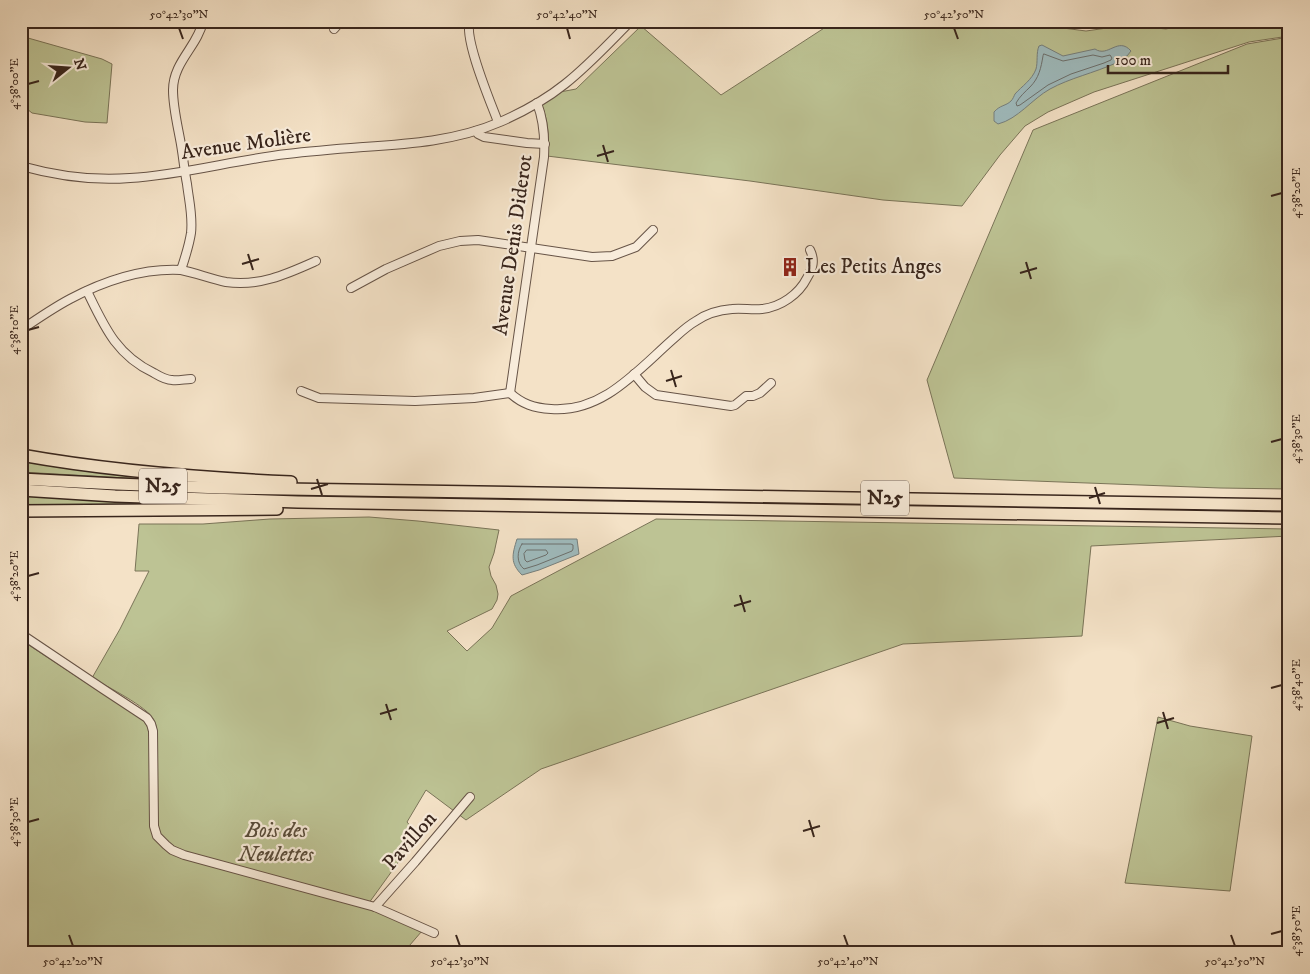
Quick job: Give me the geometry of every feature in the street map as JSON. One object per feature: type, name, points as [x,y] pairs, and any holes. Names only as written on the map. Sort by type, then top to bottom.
[{"type":"highway","points":[[21,455],[148,472],[224,479],[292,482],[305,490]]},
{"type":"highway","name":"N25","points":[[21,479],[305,490],[1289,505]]},
{"type":"highway","name":"N25","points":[[21,490],[115,496],[298,502],[1289,518]]},
{"type":"highway","points":[[21,511],[285,509],[298,502]]},
{"type":"street","points":[[181,270],[189,242],[192,222],[173,91],[179,67],[199,35],[203,21]]},
{"type":"street","points":[[334,29],[341,21]]},
{"type":"street","name":"Avenue Molière","points":[[21,166],[50,174],[91,179],[131,178],[278,155],[446,139],[476,131],[537,103],[578,73],[631,21]]},
{"type":"street","points":[[468,22],[478,67],[498,122]]},
{"type":"street","name":"Avenue Denis Diderot","points":[[510,393],[544,157],[544,128],[537,103]]},
{"type":"street","points":[[476,131],[484,137],[545,144]]},
{"type":"street","points":[[351,288],[386,269],[439,246],[460,241],[478,240],[592,257],[612,256],[636,248],[653,230]]},
{"type":"street","points":[[301,391],[319,398],[415,401],[474,398],[510,393],[517,400],[532,406],[569,409],[587,405],[604,398],[615,390],[684,330],[701,318],[726,310],[772,307],[790,298],[803,285],[812,268],[813,257],[810,250]]},
{"type":"street","points":[[21,330],[87,291],[152,271],[181,270],[229,282],[244,283],[282,276],[316,262]]},
{"type":"street","points":[[87,291],[109,334],[133,360],[150,372],[169,380],[191,379]]},
{"type":"street","points":[[634,374],[645,387],[656,395],[731,406],[746,396],[760,394],[770,383]]},
{"type":"street","points":[[21,634],[150,720],[153,731],[154,822],[160,840],[172,850],[184,855],[375,907],[434,933]]},
{"type":"street","name":"Pavillon","points":[[375,907],[470,797]]},
{"type":"green space","points":[[835,21],[1025,21],[1040,25],[1086,31],[1128,25],[1166,29],[1200,21],[1289,21],[1289,36],[1249,42],[1094,92],[1048,112],[1025,126],[1000,155],[962,206],[883,200],[750,181],[547,156],[548,129],[541,103],[560,92],[576,89],[641,26],[721,95]]},
{"type":"green space","points":[[21,36],[102,59],[112,64],[107,123],[85,122],[32,113],[21,104]]},
{"type":"green space","points":[[1289,37],[1289,489],[954,478],[927,380],[1033,130],[1247,44]]},
{"type":"green space","points":[[21,460],[173,479],[179,481],[21,472]]},
{"type":"green space","points":[[21,485],[401,496],[400,499],[223,495]]},
{"type":"green space","points":[[21,495],[87,500],[216,505],[21,506]]},
{"type":"green space","points":[[456,497],[1289,510],[1289,513],[450,499]]},
{"type":"green space","name":"Bois des Neulettes","points":[[369,517],[499,530],[489,567],[496,585],[497,600],[492,609],[447,631],[467,651],[492,628],[511,596],[656,519],[1289,529],[1289,536],[1091,546],[1082,636],[903,644],[541,769],[466,820],[426,790],[407,822],[418,835],[366,907],[422,931],[403,953],[21,953],[21,640],[143,720],[148,728],[149,736],[157,739],[154,720],[144,709],[92,678],[120,629],[149,571],[135,571],[139,524],[203,524],[270,519]]},
{"type":"green space","points":[[1158,717],[1190,726],[1252,736],[1230,891],[1125,883]]},
{"type":"water","points":[[1042,45],[1063,56],[1095,49],[1104,51],[1117,46],[1126,47],[1131,51],[1127,56],[1117,59],[1116,63],[1050,89],[1012,118],[998,124],[994,121],[994,112],[1011,101],[1015,94],[1027,83],[1036,69],[1038,49]]},
{"type":"water","points":[[517,539],[577,539],[579,554],[522,575],[515,567],[513,558]]},
{"type":"place","name":"Les Petits Anges","points":[[790,267]]}]
